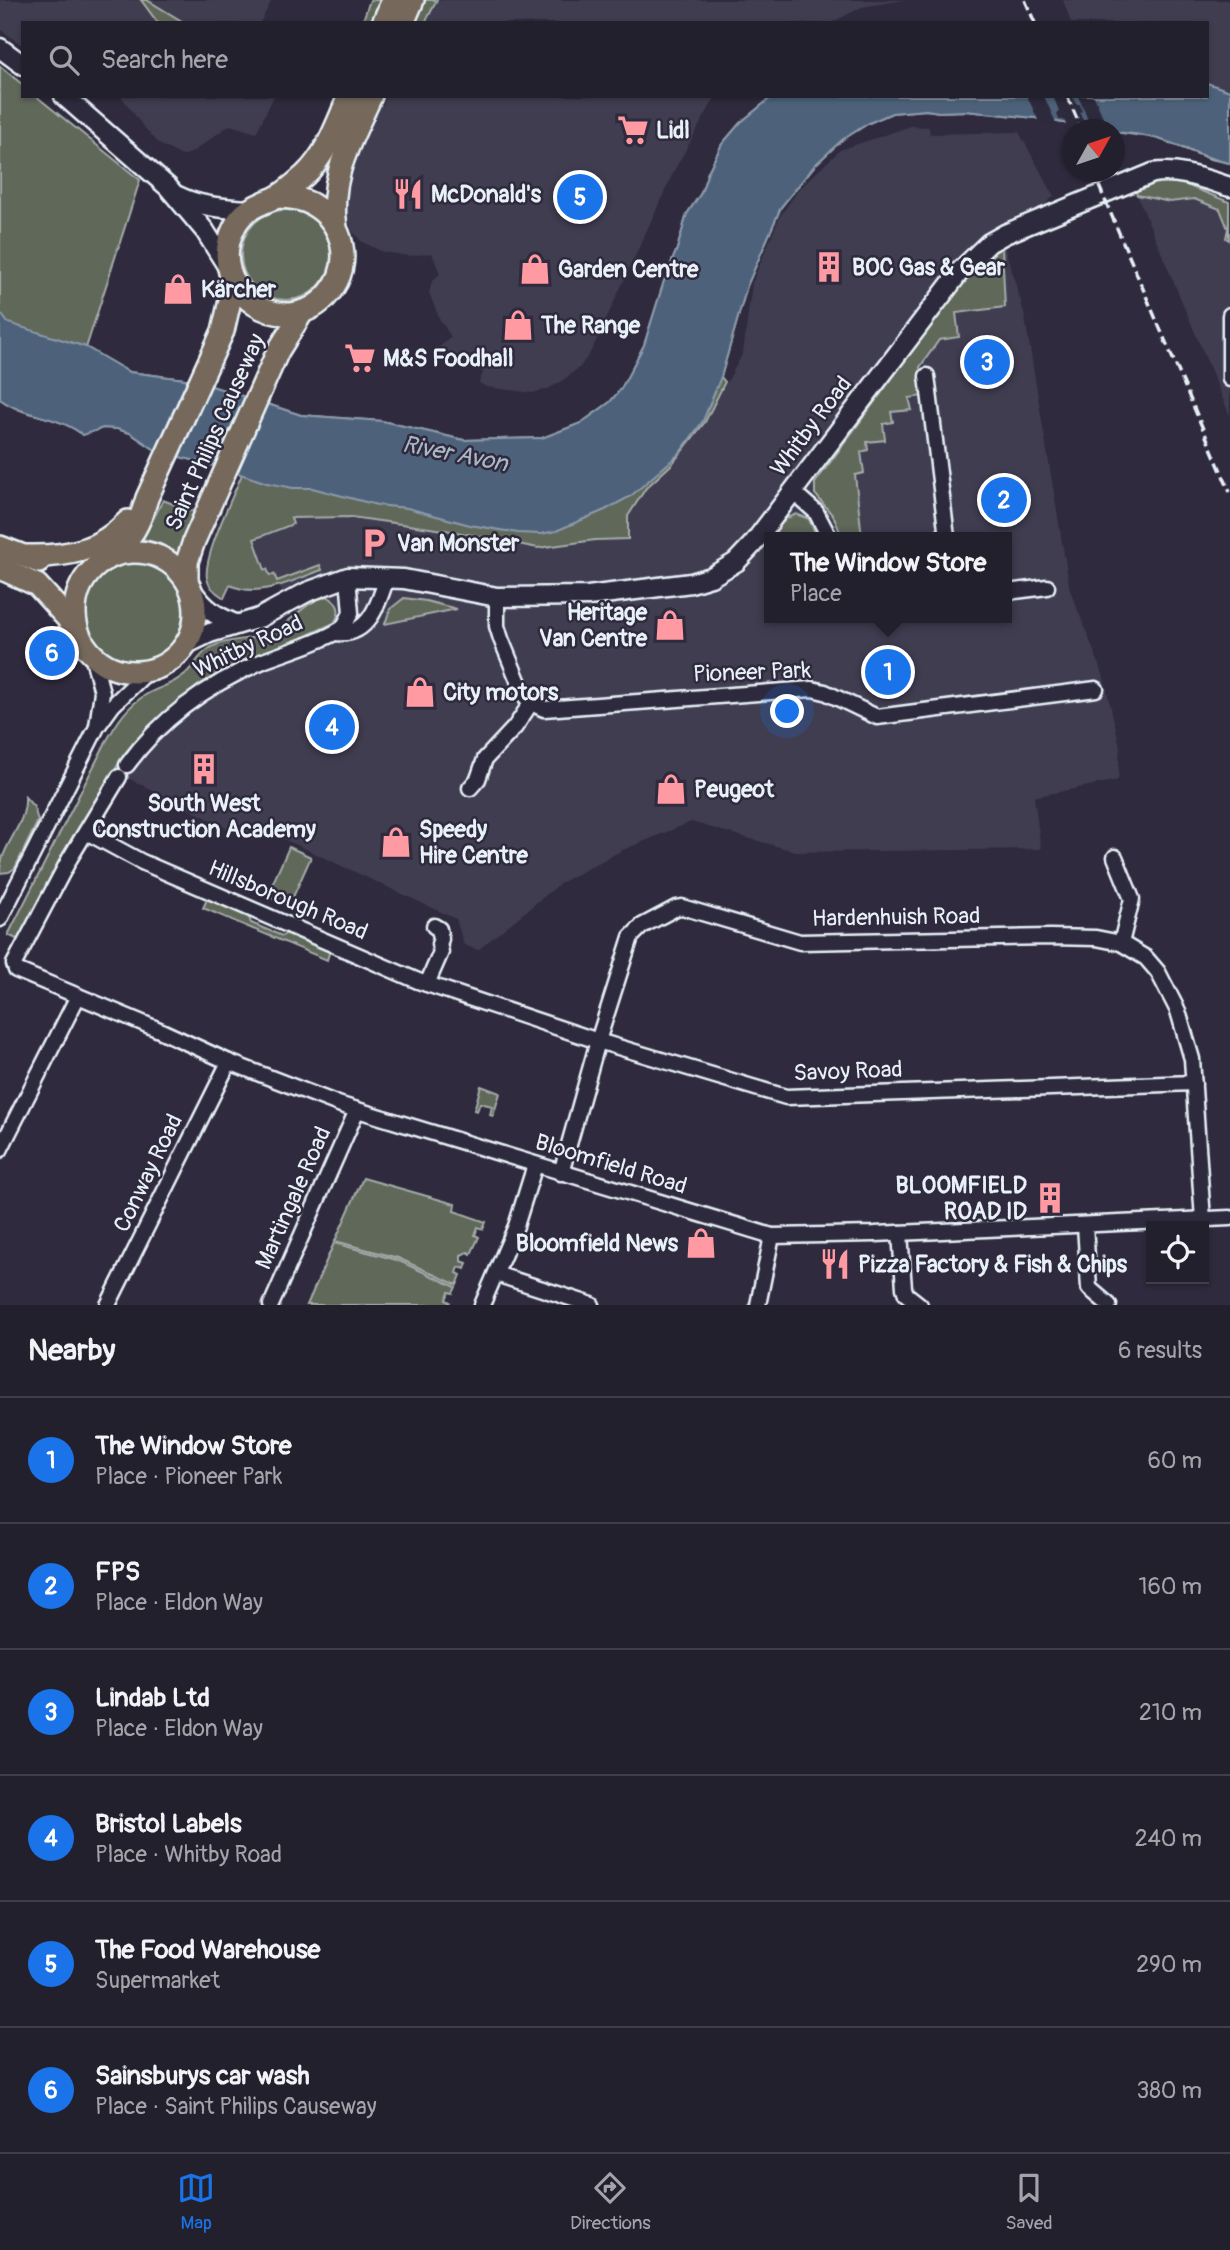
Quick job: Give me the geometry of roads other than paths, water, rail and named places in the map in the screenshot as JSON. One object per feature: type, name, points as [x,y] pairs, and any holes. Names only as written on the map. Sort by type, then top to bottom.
[{"type":"main road","points":[[384,21],[393,0]]},
{"type":"main road","points":[[404,21],[413,0]]},
{"type":"main road","points":[[277,197],[319,160],[348,98]]},
{"type":"main road","points":[[337,228],[326,214],[312,203],[277,197],[261,202],[247,210],[234,226],[227,245],[230,274],[243,296],[264,309],[287,314],[303,311],[322,301],[338,281],[343,253],[333,208],[337,176],[370,98]]},
{"type":"main road","name":"Saint Philips Causeway","points":[[0,547],[59,566],[78,569],[104,560],[131,537],[223,331],[230,274]]},
{"type":"main road","name":"Saint Philips Causeway","points":[[190,585],[187,562],[203,520],[278,351],[303,311]]},
{"type":"main road","name":"Saint Philips Causeway","points":[[27,556],[67,555],[97,545],[126,523],[147,498]]},
{"type":"main road","points":[[0,568],[37,584],[77,629],[92,655],[108,666],[127,672],[147,672],[163,666],[176,657],[187,644],[194,627],[196,610],[190,585],[172,563],[154,554],[133,551],[104,560],[81,583],[75,606],[77,629]]},
{"type":"street","points":[[0,48],[21,64]]},
{"type":"street","points":[[66,98],[110,134],[174,194],[205,231],[230,274]]},
{"type":"street","name":"Whitby Road","points":[[187,644],[210,633],[259,618],[307,592],[348,578],[387,577],[497,597],[588,596],[691,583],[711,577],[736,562],[752,545],[961,270],[989,243],[1004,234],[1153,173],[1186,173],[1230,187]]},
{"type":"street","points":[[174,194],[188,201],[216,208],[247,210]]},
{"type":"street","points":[[1230,315],[1230,379]]},
{"type":"street","points":[[927,376],[946,532]]},
{"type":"street","points":[[792,491],[816,512],[827,532]]},
{"type":"street","name":"Whitby Road","points":[[334,633],[349,633],[360,628],[377,608],[387,577]]},
{"type":"street","name":"Whitby Road","points":[[14,964],[70,858],[123,771],[151,734],[178,710],[216,684],[343,628],[350,616],[348,578]]},
{"type":"street","name":"Whitby Road","points":[[190,585],[203,606],[214,615],[235,624]]},
{"type":"street","points":[[1012,591],[1047,587]]},
{"type":"street","points":[[470,788],[478,779],[485,760],[515,727],[531,704],[524,695],[501,639],[497,626],[497,597]]},
{"type":"street","points":[[92,655],[102,692],[97,727]]},
{"type":"street","points":[[0,919],[97,727],[113,705],[147,672]]},
{"type":"street","name":"Pioneer Park","points":[[531,704],[550,709],[813,689],[877,717],[1096,689]]},
{"type":"street","name":"Hillsborough Road","points":[[86,834],[142,862],[431,985]]},
{"type":"street","points":[[1115,857],[1132,899],[1121,943]]},
{"type":"street","name":"Hardenhuish Road","points":[[561,1173],[631,937],[642,926],[682,907],[800,942],[1096,938],[1121,943],[1146,958],[1166,985],[1178,1011],[1192,1059],[1203,1220]]},
{"type":"street","points":[[431,985],[440,952],[440,933]]},
{"type":"street","name":"Bloomfield Road","points":[[14,964],[16,970],[158,1029],[229,1062],[357,1110],[772,1236],[1230,1218]]},
{"type":"street","name":"Savoy Road","points":[[431,985],[598,1041],[786,1097],[1194,1083]]},
{"type":"street","points":[[0,1150],[78,996]]},
{"type":"street","name":"Conway Road","points":[[108,1305],[229,1062]]},
{"type":"street","name":"Martingale Road","points":[[271,1305],[357,1110]]},
{"type":"street","points":[[482,1305],[516,1226],[536,1165]]},
{"type":"street","points":[[1085,1225],[1089,1288],[1110,1305]]},
{"type":"street","points":[[900,1233],[904,1288],[906,1294],[920,1305]]},
{"type":"street","points":[[758,1305],[772,1236]]},
{"type":"street","points":[[496,1274],[592,1305]]},
{"type":"water","name":"River Avon","points":[[1209,84],[1230,91],[1230,163],[1164,141],[1125,133],[1125,119],[1062,119],[1062,123],[965,111],[926,110],[892,113],[869,123],[842,140],[815,165],[781,207],[747,286],[721,377],[703,421],[679,454],[631,496],[556,531],[541,534],[518,533],[470,525],[407,508],[377,505],[312,488],[267,483],[154,449],[130,433],[117,429],[103,428],[83,435],[62,423],[20,410],[0,399],[0,312],[8,323],[86,347],[129,372],[193,380],[301,415],[382,421],[464,440],[542,438],[581,423],[610,402],[621,389],[644,345],[687,214],[701,193],[722,144],[740,123],[771,98],[1209,98]]},
{"type":"railway","points":[[1025,0],[1034,21]]},
{"type":"railway","points":[[1068,98],[1077,119]]},
{"type":"railway","points":[[1097,182],[1230,492]]},
{"type":"place","name":"Lidl","points":[[633,130]]},
{"type":"place","name":"McDonald's","points":[[408,194]]},
{"type":"place","name":"The Food Warehouse","points":[[580,197]]},
{"type":"place","name":"BOC Gas & Gear","points":[[829,267]]},
{"type":"place","name":"Garden Centre","points":[[535,269]]},
{"type":"place","name":"Kärcher","points":[[178,289]]},
{"type":"place","name":"The Range","points":[[518,325]]},
{"type":"place","name":"M&S Foodhall","points":[[360,358]]},
{"type":"place","name":"Lindab Ltd","points":[[987,362]]},
{"type":"place","name":"FPS","points":[[1004,500]]},
{"type":"place","name":"Van Monster","points":[[374,543]]},
{"type":"place","name":"Heritage Van Centre","points":[[670,625]]},
{"type":"place","name":"Sainsburys car wash","points":[[52,653]]},
{"type":"place","name":"The Window Store","points":[[888,672]]},
{"type":"place","name":"City motors","points":[[420,692]]},
{"type":"place","name":"Bristol Labels","points":[[332,727]]},
{"type":"place","name":"South West Construction Academy","points":[[204,769]]},
{"type":"place","name":"Peugeot","points":[[671,789]]},
{"type":"place","name":"Speedy Hire Centre","points":[[396,842]]},
{"type":"place","name":"BLOOMFIELD ROAD ID","points":[[1050,1198]]},
{"type":"place","name":"Bloomfield News","points":[[701,1243]]},
{"type":"place","name":"Pizza Factory & Fish & Chips","points":[[835,1264]]}]
